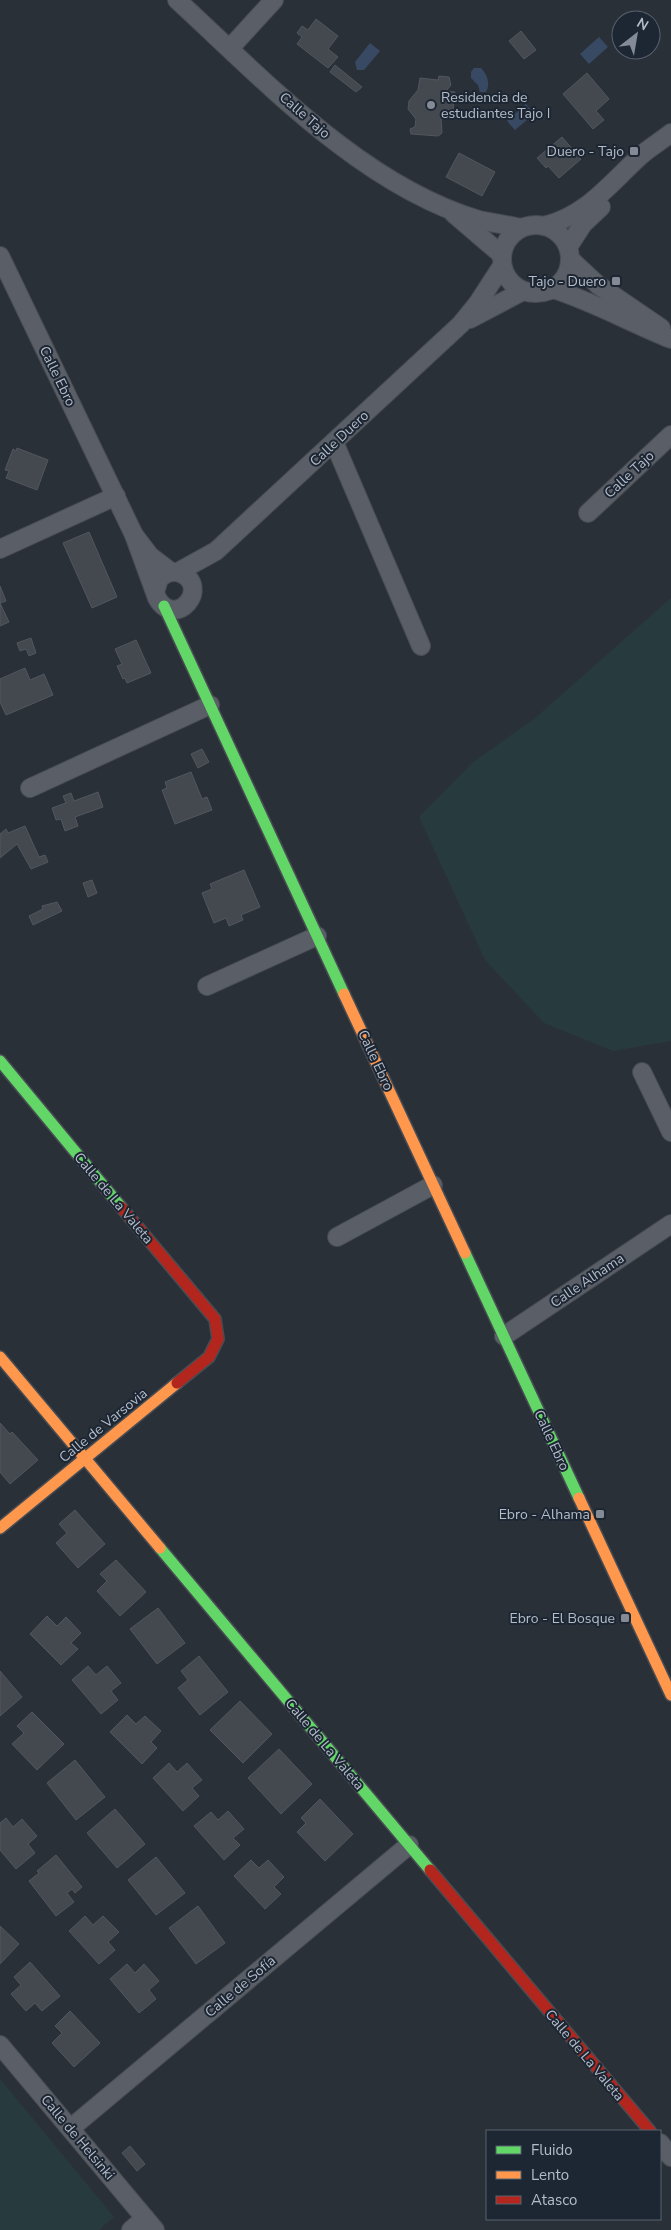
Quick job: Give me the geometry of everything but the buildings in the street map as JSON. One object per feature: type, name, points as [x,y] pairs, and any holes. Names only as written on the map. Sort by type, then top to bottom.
[{"type":"street","name":"Calle Tajo","points":[[177,0],[315,126],[336,142],[414,193],[480,220],[520,228]]},
{"type":"street","points":[[230,48],[274,0]]},
{"type":"street","points":[[544,226],[562,222],[589,205],[639,157],[671,135]]},
{"type":"street","points":[[671,135],[638,172],[583,224],[570,253],[568,271],[562,281],[553,289],[539,293],[523,291],[506,277],[502,261],[507,240],[520,228],[536,224],[555,230],[563,237],[570,253],[598,285],[671,337]]},
{"type":"street","name":"Calle Tajo","points":[[448,208],[502,261]]},
{"type":"street","name":"Calle Duero","points":[[189,599],[216,551],[461,324],[478,304],[502,261]]},
{"type":"street","name":"Calle Ebro","points":[[1,262],[116,496],[160,599],[188,655],[210,706],[671,1695]]},
{"type":"street","points":[[553,289],[588,300],[633,324],[671,337]]},
{"type":"street","name":"Calle Duero","points":[[461,324],[485,309],[523,291]]},
{"type":"street","name":"Calle Tajo","points":[[588,513],[671,435]]},
{"type":"street","points":[[334,442],[421,646]]},
{"type":"street","points":[[0,549],[116,496]]},
{"type":"street","name":"Calle Ebro","points":[[134,535],[150,556],[174,572]]},
{"type":"street","name":"Calle Duero","points":[[174,572],[216,551]]},
{"type":"street","points":[[174,572],[186,576],[192,583],[189,599],[179,609],[171,609],[160,599],[159,579],[174,572]]},
{"type":"street","name":"Calle Ebro","points":[[188,655],[183,625],[189,599]]},
{"type":"street","points":[[30,788],[210,706]]},
{"type":"street","points":[[207,986],[317,936]]},
{"type":"street","name":"Calle de La Valeta","points":[[0,1061],[215,1319],[218,1340]]},
{"type":"street","points":[[642,1072],[671,1132]]},
{"type":"street","points":[[338,1237],[433,1185]]},
{"type":"street","name":"Calle Alhama","points":[[504,1336],[671,1224]]},
{"type":"street","name":"Calle de Varsovia","points":[[0,1528],[209,1357],[218,1340]]},
{"type":"street","name":"Calle de La Valeta","points":[[0,1357],[649,2130]]},
{"type":"street","name":"Calle de Sofía","points":[[71,2128],[409,1845]]},
{"type":"street","name":"Calle de Helsinki","points":[[0,2045],[150,2224]]},
{"type":"street","points":[[661,2144],[671,2157]]},
{"type":"street","points":[[131,2230],[150,2224]]},
{"type":"green space","points":[[671,598],[671,1041],[613,1051],[544,1023],[485,960],[419,817],[473,762],[534,719]]},
{"type":"green space","points":[[0,2079],[114,2217],[99,2230],[0,2230]]},
{"type":"water","points":[[599,37],[608,47],[589,64],[580,54]]},
{"type":"water","points":[[370,43],[380,51],[364,70],[357,70],[355,62]]},
{"type":"water","points":[[474,68],[481,68],[487,76],[488,86],[486,92],[480,92],[478,85],[471,78],[471,72]]},
{"type":"water","points":[[526,104],[534,114],[515,130],[507,121]]},
{"type":"traffic: fast","points":[[164,606],[344,994]]},
{"type":"traffic: fast","points":[[0,1061],[121,1207]]},
{"type":"traffic: fast","points":[[465,1253],[579,1498]]},
{"type":"traffic: fast","points":[[160,1548],[430,1870]]},
{"type":"traffic: slow","points":[[344,994],[465,1253]]},
{"type":"traffic: slow","points":[[0,1357],[160,1548]]},
{"type":"traffic: slow","points":[[0,1528],[177,1383]]},
{"type":"traffic: slow","points":[[579,1498],[671,1695]]},
{"type":"traffic: jam","points":[[121,1207],[215,1319],[218,1339],[209,1357],[177,1383]]},
{"type":"traffic: jam","points":[[430,1870],[649,2130]]},
{"type":"place","name":"Residencia de estudiantes Tajo I","points":[[431,105]]},
{"type":"place","name":"Duero - Tajo","points":[[634,151]]},
{"type":"place","name":"Tajo - Duero","points":[[616,281]]},
{"type":"place","name":"Ebro - Alhama","points":[[600,1514]]},
{"type":"place","name":"Ebro - El Bosque","points":[[625,1618]]}]
